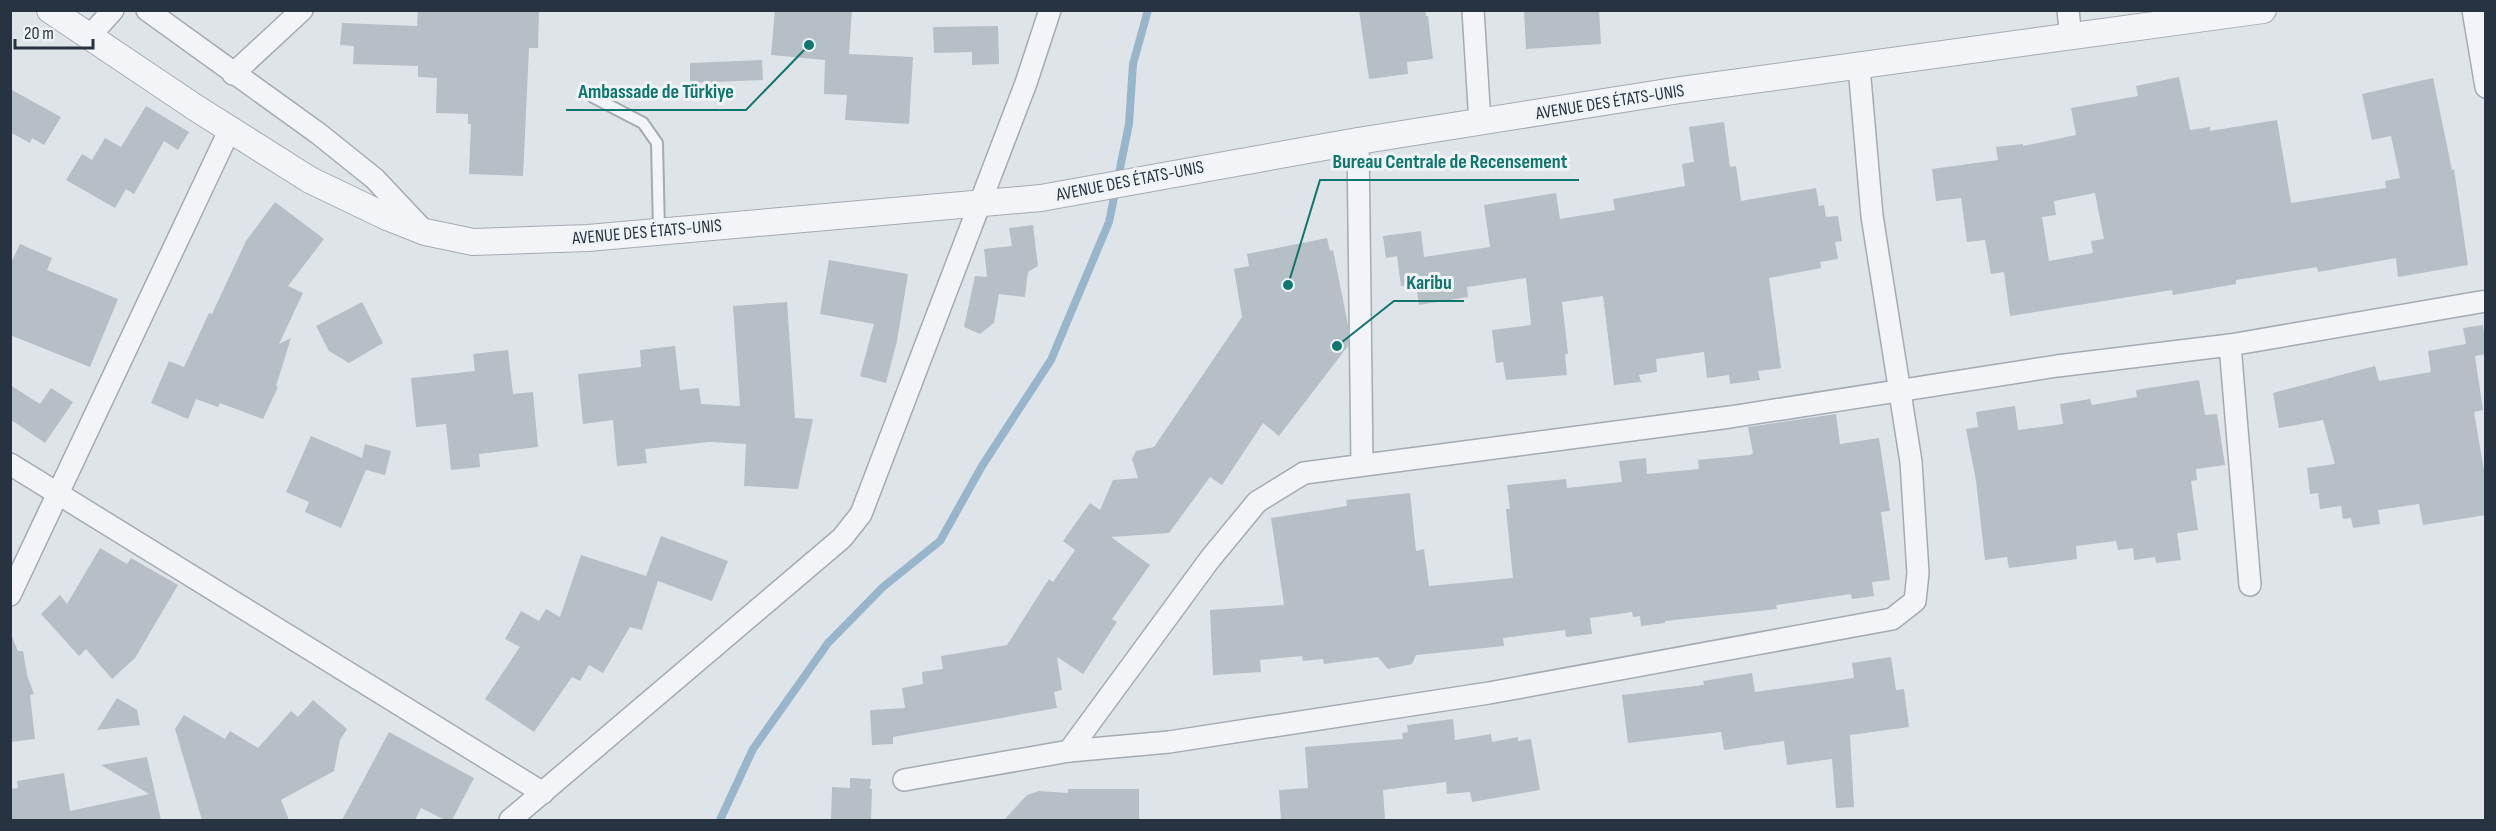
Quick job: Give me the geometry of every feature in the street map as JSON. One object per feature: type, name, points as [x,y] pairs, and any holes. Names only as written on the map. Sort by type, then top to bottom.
[{"type":"street","name":"AVENUE DES ÉTATS-UNIS","points":[[50,10],[196,108],[310,180],[387,217],[425,232],[473,242],[588,238],[1041,198],[1358,141],[1680,90],[2263,10]]},
{"type":"street","points":[[89,37],[113,10]]},
{"type":"street","points":[[147,10],[319,134],[375,179],[425,232]]},
{"type":"street","points":[[233,74],[302,10]]},
{"type":"street","points":[[510,820],[842,538],[861,514],[1026,83],[1050,10]]},
{"type":"street","points":[[1473,10],[1480,123]]},
{"type":"street","points":[[2068,10],[2071,38]]},
{"type":"street","points":[[2473,10],[2486,87]]},
{"type":"street","points":[[904,780],[1069,751],[1169,742],[1489,693],[1892,619],[1915,601],[1918,573],[1911,462],[1872,216],[1859,67]]},
{"type":"street","points":[[10,595],[230,129]]},
{"type":"street","points":[[1358,141],[1362,464]]},
{"type":"street","points":[[1069,751],[1210,559],[1257,502],[1304,473],[1730,417],[2058,366],[2230,345],[2486,300]]},
{"type":"street","points":[[2230,345],[2250,585]]},
{"type":"street","points":[[10,464],[543,793]]},
{"type":"lane","points":[[593,97],[643,123],[657,143],[658,232]]},
{"type":"building","points":[[418,10],[539,10],[538,48],[529,48],[523,176],[469,174],[471,124],[468,124],[468,114],[436,113],[437,78],[418,77],[418,66],[353,64],[354,46],[340,45],[342,23],[417,26]]},
{"type":"building","points":[[775,10],[852,10],[849,54],[913,57],[909,124],[845,120],[847,95],[824,94],[825,60],[771,55]]},
{"type":"building","points":[[1359,10],[1425,10],[1428,16],[1433,59],[1407,62],[1408,74],[1369,79]]},
{"type":"building","points":[[1524,10],[1599,10],[1601,44],[1526,49]]},
{"type":"building","points":[[998,26],[999,64],[972,65],[972,52],[934,53],[933,27]]},
{"type":"building","points":[[762,60],[763,80],[690,83],[690,63]]},
{"type":"building","points":[[2179,77],[2190,130],[2210,127],[2210,131],[2277,120],[2291,203],[2386,188],[2385,181],[2400,178],[2391,136],[2372,140],[2362,94],[2433,78],[2452,170],[2454,169],[2468,265],[2398,277],[2396,258],[2318,272],[2317,267],[2236,280],[2236,284],[2173,295],[2172,290],[2010,316],[2004,272],[1991,274],[1985,240],[1967,242],[1961,198],[1936,201],[1932,169],[1998,160],[1996,147],[2023,144],[2023,146],[2076,135],[2071,108],[2138,96],[2136,86]],"holes":[[[2095,193],[2104,239],[2091,241],[2093,253],[2049,261],[2042,217],[2056,215],[2054,201]]]},
{"type":"building","points":[[10,89],[61,117],[44,145],[32,138],[30,143],[10,132]]},
{"type":"building","points":[[146,106],[189,132],[178,150],[164,141],[134,194],[126,189],[115,208],[66,180],[82,154],[92,160],[105,138],[121,147]]},
{"type":"building","points":[[1724,122],[1730,167],[1736,166],[1741,201],[1816,188],[1819,206],[1824,205],[1826,217],[1838,216],[1842,241],[1835,242],[1838,259],[1820,262],[1821,268],[1769,278],[1781,368],[1758,371],[1760,380],[1730,384],[1729,375],[1707,378],[1704,352],[1656,359],[1657,372],[1639,375],[1641,382],[1614,385],[1603,296],[1562,302],[1568,354],[1565,354],[1567,375],[1506,380],[1503,362],[1496,363],[1492,330],[1531,325],[1526,278],[1467,287],[1468,297],[1419,305],[1416,284],[1401,286],[1397,256],[1386,258],[1383,236],[1421,231],[1424,257],[1490,247],[1484,205],[1556,193],[1560,219],[1615,210],[1613,199],[1685,186],[1682,164],[1694,162],[1689,127]]},
{"type":"building","points":[[275,202],[324,239],[288,286],[303,293],[279,344],[291,338],[276,386],[278,387],[263,419],[220,403],[218,407],[196,399],[188,419],[151,403],[169,361],[184,367],[246,241]]},
{"type":"building","points":[[1033,225],[1038,266],[1028,272],[1025,297],[999,294],[994,323],[980,334],[964,327],[975,276],[987,277],[984,249],[1012,246],[1009,228]]},
{"type":"building","points":[[1327,238],[1330,251],[1333,250],[1348,325],[1348,346],[1279,436],[1263,423],[1222,485],[1210,477],[1169,533],[1111,537],[1150,565],[1112,619],[1117,622],[1083,674],[1057,657],[1062,690],[1054,692],[1057,708],[893,737],[893,744],[872,745],[870,710],[905,708],[902,688],[923,684],[922,672],[943,669],[941,656],[1007,645],[1049,579],[1053,582],[1075,550],[1063,541],[1090,503],[1100,510],[1113,480],[1138,478],[1132,459],[1136,451],[1154,447],[1242,317],[1234,269],[1249,266],[1247,254]]},
{"type":"building","points":[[20,244],[52,258],[47,270],[118,299],[90,367],[10,335],[10,265]]},
{"type":"building","points":[[829,260],[908,274],[897,341],[886,383],[860,376],[874,324],[820,314]]},
{"type":"building","points":[[362,302],[383,343],[349,363],[329,351],[316,326]]},
{"type":"building","points":[[787,302],[795,418],[813,419],[798,489],[744,486],[746,444],[709,442],[645,449],[647,463],[617,466],[613,420],[583,424],[578,374],[641,367],[640,350],[675,346],[680,390],[699,388],[701,404],[740,406],[733,306]]},
{"type":"building","points":[[2483,325],[2486,354],[2475,356],[2483,410],[2474,412],[2486,482],[2486,515],[2423,525],[2419,504],[2378,510],[2380,524],[2353,528],[2351,518],[2343,519],[2341,506],[2320,509],[2318,493],[2310,494],[2307,468],[2335,464],[2323,420],[2279,428],[2273,393],[2375,366],[2379,381],[2431,372],[2428,351],[2466,344],[2463,328]]},
{"type":"building","points":[[508,350],[513,394],[533,392],[538,447],[479,454],[480,467],[451,470],[446,424],[416,427],[411,378],[475,371],[473,354]]},
{"type":"building","points":[[2199,380],[2205,415],[2217,414],[2225,465],[2196,469],[2197,480],[2191,481],[2198,530],[2177,533],[2181,560],[2156,563],[2155,557],[2134,560],[2133,548],[2118,550],[2116,541],[2076,546],[2077,559],[2009,568],[2007,557],[1985,560],[1976,481],[1966,429],[1978,427],[1976,412],[2015,406],[2018,430],[2063,424],[2060,404],[2090,399],[2092,405],[2137,397],[2136,390]]},
{"type":"building","points":[[10,385],[40,404],[51,388],[73,402],[45,443],[10,419]]},
{"type":"building","points":[[1836,414],[1840,444],[1879,438],[1890,511],[1881,512],[1890,580],[1872,582],[1874,596],[1852,599],[1851,594],[1776,605],[1777,609],[1665,621],[1665,623],[1641,626],[1640,616],[1633,617],[1632,612],[1590,618],[1592,634],[1566,637],[1565,630],[1503,638],[1504,646],[1416,655],[1412,664],[1388,669],[1378,657],[1324,664],[1323,659],[1303,661],[1302,656],[1260,660],[1261,672],[1213,675],[1210,610],[1284,605],[1271,518],[1347,506],[1346,500],[1410,493],[1416,551],[1424,549],[1429,586],[1513,578],[1506,509],[1510,509],[1507,485],[1566,479],[1567,488],[1622,482],[1619,461],[1646,458],[1647,474],[1699,469],[1698,460],[1753,453],[1748,427]]},
{"type":"building","points":[[311,436],[362,458],[365,444],[391,451],[385,475],[366,470],[341,528],[305,512],[309,502],[286,492]]},
{"type":"building","points":[[661,536],[728,561],[712,601],[658,581],[642,630],[630,627],[603,673],[589,665],[580,681],[572,677],[534,732],[485,699],[520,647],[505,639],[521,611],[539,621],[546,609],[560,617],[581,555],[646,576]]},
{"type":"building","points":[[100,548],[127,564],[131,558],[178,585],[135,658],[112,679],[86,649],[79,656],[41,614],[60,595],[67,604]]},
{"type":"building","points":[[12,637],[18,651],[23,651],[27,675],[34,694],[30,695],[35,739],[10,742],[10,638]]},
{"type":"building","points":[[1891,657],[1896,690],[1904,689],[1909,727],[1850,735],[1854,807],[1836,808],[1832,759],[1787,765],[1784,741],[1724,750],[1721,732],[1628,743],[1622,695],[1704,685],[1703,681],[1752,673],[1755,692],[1854,678],[1852,663]]},
{"type":"building","points":[[117,698],[137,710],[140,725],[97,730]]},
{"type":"building","points":[[313,700],[347,729],[340,740],[334,771],[281,800],[289,820],[202,820],[175,729],[184,715],[225,739],[230,731],[258,748],[291,711],[298,717]]},
{"type":"building","points":[[1453,719],[1455,740],[1491,734],[1492,742],[1518,737],[1518,741],[1531,739],[1540,790],[1472,802],[1470,792],[1447,794],[1446,782],[1383,790],[1385,820],[1281,820],[1279,790],[1308,788],[1305,747],[1403,739],[1402,733],[1408,732],[1407,725]]},
{"type":"building","points":[[389,732],[474,778],[452,820],[445,820],[421,808],[415,820],[342,820]]},
{"type":"building","points":[[147,757],[161,820],[10,820],[10,789],[18,788],[17,781],[64,773],[70,811],[149,794],[101,765]]},
{"type":"building","points":[[850,778],[871,779],[871,820],[831,820],[832,787],[850,788]]},
{"type":"building","points":[[1068,789],[1139,789],[1139,820],[1004,820],[1027,795],[1039,791],[1068,793]]},
{"type":"waterway","points":[[720,820],[753,749],[828,643],[883,587],[940,541],[982,466],[1051,360],[1109,222],[1129,124],[1133,64],[1148,10]]},
{"type":"place","name":"Ambassade de Türkiye","points":[[809,45]]},
{"type":"place","name":"Bureau Centrale de Recensement","points":[[1288,285]]},
{"type":"place","name":"Karibu","points":[[1337,346]]}]
